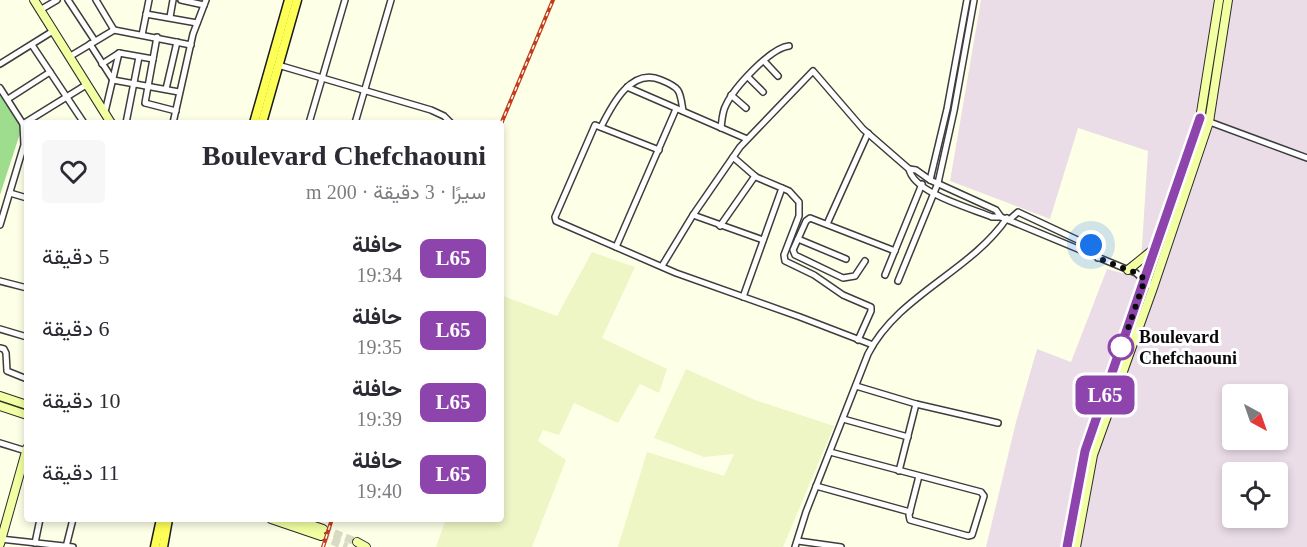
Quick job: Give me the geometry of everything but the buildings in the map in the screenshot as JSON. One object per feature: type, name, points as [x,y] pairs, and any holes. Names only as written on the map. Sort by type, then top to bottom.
[{"type":"main road","points":[[255,120],[289,0]]},
{"type":"main road","points":[[263,120],[297,0]]},
{"type":"main road","points":[[156,547],[160,522]]},
{"type":"main road","points":[[163,547],[167,522]]},
{"type":"street","points":[[34,0],[109,120]]},
{"type":"street","points":[[40,10],[57,0]]},
{"type":"street","points":[[68,0],[113,80],[179,92]]},
{"type":"street","points":[[96,0],[114,30]]},
{"type":"street","points":[[142,35],[149,0]]},
{"type":"street","points":[[170,18],[172,0]]},
{"type":"street","points":[[174,120],[191,45],[205,2],[181,0]]},
{"type":"street","points":[[310,120],[345,0]]},
{"type":"street","points":[[356,120],[391,0]]},
{"type":"street","points":[[898,281],[938,183],[954,111],[967,0]]},
{"type":"street","points":[[885,275],[927,179],[974,0]]},
{"type":"street","points":[[1067,547],[1085,451],[1200,118],[1219,0]]},
{"type":"street","points":[[1076,547],[1093,455],[1209,122],[1228,0]]},
{"type":"street","points":[[146,14],[197,23]]},
{"type":"street","points":[[69,57],[114,30],[191,45]]},
{"type":"street","points":[[0,64],[53,31]]},
{"type":"street","points":[[157,38],[145,104],[176,111]]},
{"type":"street","points":[[166,89],[177,42]]},
{"type":"street","points":[[32,45],[82,120]]},
{"type":"street","points":[[721,128],[724,110],[731,95],[777,50],[789,46]]},
{"type":"street","points":[[102,64],[119,53],[153,59]]},
{"type":"street","points":[[105,113],[119,53]]},
{"type":"street","points":[[127,120],[139,57]]},
{"type":"street","points":[[764,61],[778,76]]},
{"type":"street","points":[[278,65],[437,112],[447,120]]},
{"type":"street","points":[[662,266],[693,215],[733,157],[747,139],[813,71],[868,133],[909,169],[911,176],[922,186],[935,194],[992,217],[1006,218]]},
{"type":"street","points":[[8,99],[50,72]]},
{"type":"street","points":[[601,127],[612,104],[627,87],[650,77],[674,85],[679,91],[680,110],[659,150],[616,247]]},
{"type":"street","points":[[748,77],[763,92]]},
{"type":"street","points":[[30,120],[86,84]]},
{"type":"street","points":[[627,87],[747,139]]},
{"type":"street","points":[[0,88],[24,124]]},
{"type":"street","points":[[731,95],[746,108]]},
{"type":"street","points":[[946,109],[954,111]]},
{"type":"street","points":[[1200,118],[1307,158]]},
{"type":"street","points":[[659,150],[596,125],[592,128],[555,219],[662,266],[873,345]]},
{"type":"street","points":[[827,224],[868,133]]},
{"type":"street","points":[[0,225],[24,149]]},
{"type":"street","points":[[733,157],[755,176],[795,196],[800,216],[784,260],[814,275],[843,295],[871,307],[872,311],[858,340]]},
{"type":"street","points":[[909,169],[916,170],[927,179],[996,210],[1006,218],[1128,270],[1145,279],[1153,288]]},
{"type":"street","points":[[720,226],[755,176]]},
{"type":"street","points":[[743,297],[782,188]]},
{"type":"street","points":[[10,193],[24,197]]},
{"type":"street","points":[[1173,197],[1182,200]]},
{"type":"street","points":[[841,547],[796,544],[816,486],[873,345],[890,323],[986,242],[1006,218],[1018,212],[1097,249],[1098,258]]},
{"type":"street","points":[[693,215],[763,240]]},
{"type":"street","points":[[865,261],[855,276],[843,278],[795,255],[793,250],[808,218],[895,251]]},
{"type":"street","points":[[798,239],[846,259]]},
{"type":"street","points":[[1128,270],[1155,248]]},
{"type":"street","points":[[0,281],[24,287]]},
{"type":"street","points":[[0,329],[24,336]]},
{"type":"street","points":[[0,348],[6,353],[7,371],[24,378]]},
{"type":"street","points":[[856,386],[916,404],[998,423]]},
{"type":"street","points":[[0,396],[24,404]]},
{"type":"street","points":[[899,471],[916,404]]},
{"type":"street","points":[[0,406],[24,414]]},
{"type":"street","points":[[843,419],[908,437]]},
{"type":"street","points":[[0,443],[24,449]]},
{"type":"street","points":[[830,452],[980,491],[984,496],[973,533],[969,536],[912,521],[909,517],[919,476]]},
{"type":"street","points":[[24,464],[0,541],[73,547]]},
{"type":"street","points":[[816,486],[910,512]]},
{"type":"street","points":[[35,543],[39,522]]},
{"type":"street","points":[[66,547],[72,522]]},
{"type":"street","points":[[282,522],[322,533],[300,522]]},
{"type":"street","points":[[357,542],[366,547]]},
{"type":"shaded area","points":[[981,0],[1307,0],[1307,547],[986,547],[1016,422],[1037,349],[1071,362],[1107,269],[1140,278],[1148,151],[1078,128],[1050,219],[950,181]]},
{"type":"green space","points":[[0,93],[23,124],[0,195]]},
{"type":"green space","points":[[592,252],[635,267],[602,338],[667,369],[659,393],[640,384],[618,423],[574,403],[559,435],[543,430],[538,441],[566,460],[532,547],[436,547],[445,522],[504,522],[504,296],[557,316]]},
{"type":"green space","points":[[686,369],[755,400],[834,426],[783,547],[618,547],[647,452],[724,476],[734,454],[704,457],[654,438]]},
{"type":"tunnel","points":[[323,529],[357,542]]},
{"type":"tunnel","points":[[321,536],[347,547]]},
{"type":"railway","points":[[503,120],[553,0]]},
{"type":"railway","points":[[323,547],[331,522]]},
{"type":"bus line","name":"L65","points":[[1067,547],[1085,451],[1200,118]]},
{"type":"place","name":"Boulevard Chefchaouni","points":[[1121,347]]},
{"type":"route","points":[[1091,245],[1099,251],[1098,258],[1136,273],[1145,279],[1121,349],[1121,347]]}]
